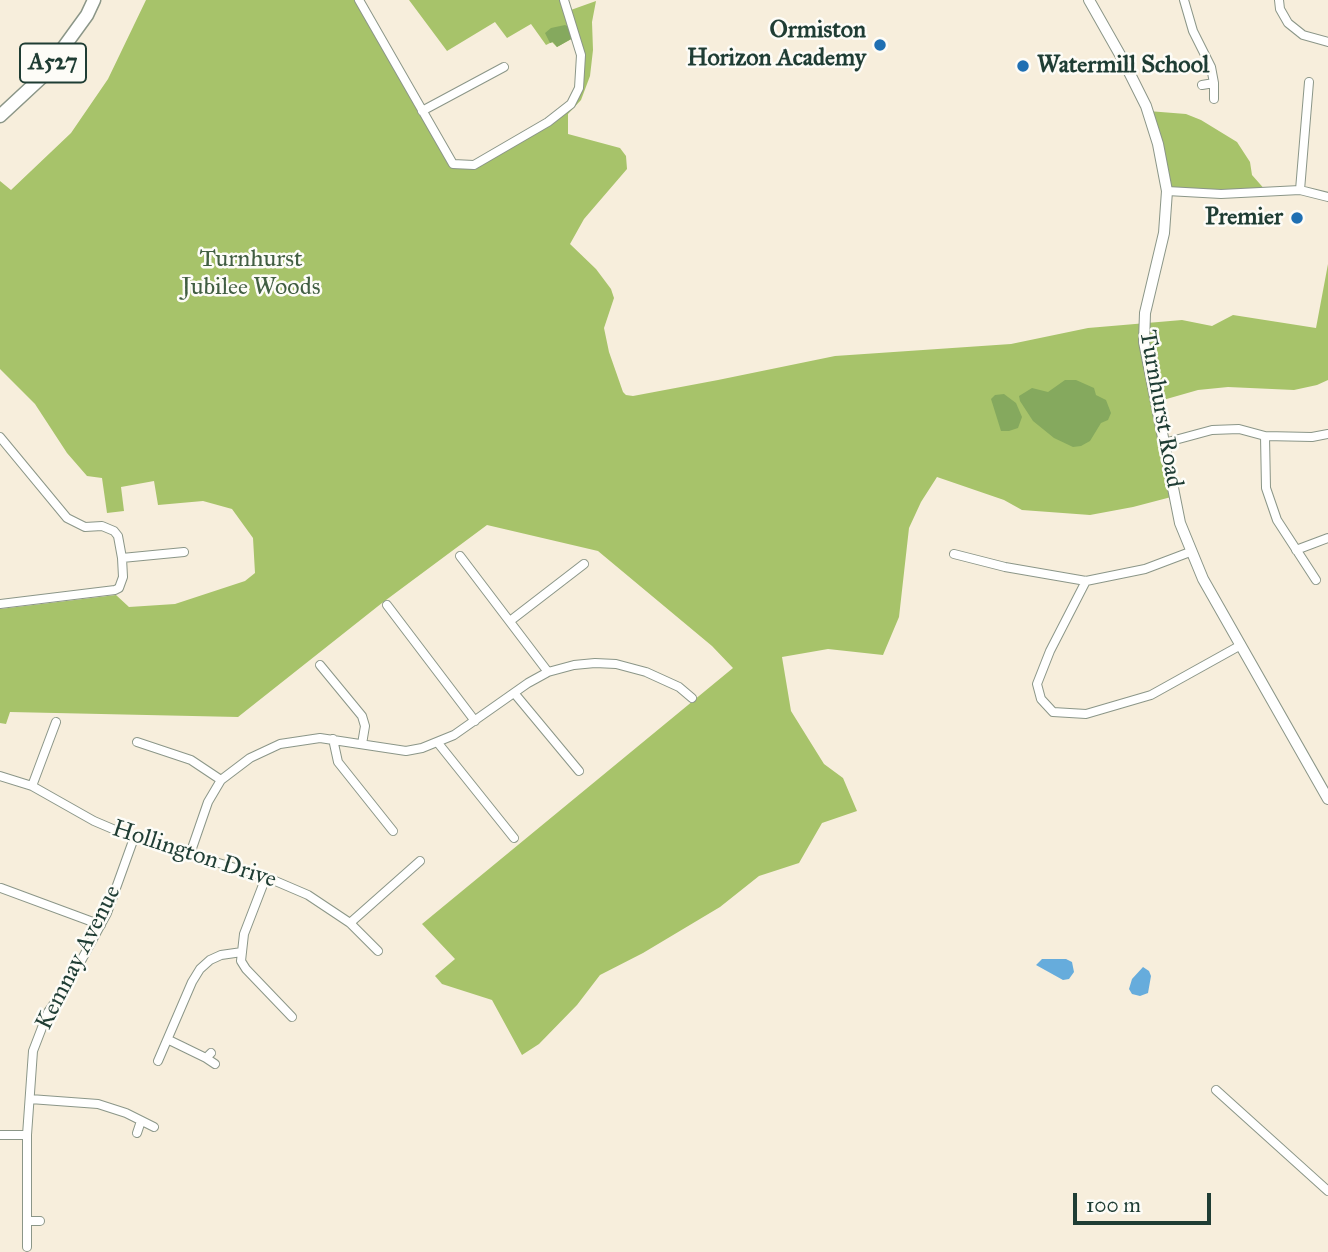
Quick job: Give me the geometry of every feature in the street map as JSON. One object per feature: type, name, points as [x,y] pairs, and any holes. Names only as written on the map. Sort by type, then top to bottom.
[{"type":"main road","name":"A527","points":[[0,116],[42,77],[87,15],[94,0]]},
{"type":"street","points":[[359,0],[453,164],[474,165],[566,110],[579,88],[581,55],[564,0]]},
{"type":"street","name":"Turnhurst Road","points":[[1089,0],[1146,106],[1158,144],[1167,191],[1164,233],[1145,313],[1144,342],[1180,523],[1190,552],[1328,799]]},
{"type":"street","points":[[1184,0],[1193,31],[1211,67],[1214,99]]},
{"type":"street","points":[[1279,0],[1280,9],[1288,23],[1303,35],[1328,42]]},
{"type":"street","points":[[422,111],[504,67]]},
{"type":"street","points":[[1300,190],[1309,82]]},
{"type":"street","points":[[1202,85],[1214,83]]},
{"type":"street","points":[[1167,191],[1221,194],[1300,190],[1328,197]]},
{"type":"street","points":[[1164,443],[1212,430],[1238,429],[1265,436],[1312,437],[1328,434]]},
{"type":"street","points":[[1265,436],[1266,488],[1277,520],[1317,580]]},
{"type":"street","points":[[0,437],[67,518],[85,527],[102,526],[114,531],[118,537],[122,558],[122,582],[115,590],[0,604]]},
{"type":"street","points":[[1296,550],[1328,538]]},
{"type":"street","points":[[122,558],[184,552]]},
{"type":"street","points":[[954,554],[1005,567],[1086,581],[1145,569],[1190,552]]},
{"type":"street","points":[[460,556],[548,672]]},
{"type":"street","points":[[510,621],[584,565]]},
{"type":"street","points":[[572,573],[579,582]]},
{"type":"street","points":[[1086,581],[1050,651],[1037,684],[1041,699],[1053,712],[1086,714],[1151,695],[1241,645]]},
{"type":"street","points":[[387,605],[475,721]]},
{"type":"street","points":[[190,854],[208,802],[222,780],[250,758],[280,744],[301,739],[333,739],[406,751],[438,743],[475,721],[528,683],[548,672],[574,665],[616,664],[661,677],[692,698]]},
{"type":"street","points":[[320,666],[327,683],[362,716],[365,726],[362,744]]},
{"type":"street","points":[[515,694],[579,771]]},
{"type":"street","points":[[32,786],[56,722]]},
{"type":"street","points":[[333,739],[338,762],[379,820],[393,831]]},
{"type":"street","points":[[136,742],[191,760],[222,780]]},
{"type":"street","points":[[438,743],[514,838]]},
{"type":"street","points":[[573,764],[582,757]]},
{"type":"street","name":"Hollington Drive","points":[[0,776],[32,786],[94,821],[134,838],[266,877],[308,895],[350,923],[378,951]]},
{"type":"street","name":"Kemnay Avenue","points":[[27,1247],[27,1135],[33,1051],[48,1012],[69,983],[101,925],[134,838]]},
{"type":"street","points":[[350,923],[420,860]]},
{"type":"street","points":[[266,877],[244,934],[241,961],[289,1014],[295,1003]]},
{"type":"street","points":[[11,892],[14,881]]},
{"type":"street","points":[[1,888],[101,925]]},
{"type":"street","points":[[158,1061],[200,969],[221,955],[242,952]]},
{"type":"street","points":[[169,1040],[209,1056],[215,1064]]},
{"type":"street","points":[[1216,1090],[1328,1191]]},
{"type":"street","points":[[30,1099],[99,1104],[155,1127]]},
{"type":"street","points":[[137,1133],[141,1121]]},
{"type":"street","points":[[0,1135],[27,1135]]},
{"type":"street","points":[[27,1221],[40,1221]]},
{"type":"green space","name":"Turnhurst Jubilee Woods","points":[[146,0],[359,0],[453,164],[474,165],[571,104],[582,69],[568,11],[596,1],[592,22],[590,76],[581,100],[568,114],[568,134],[620,148],[626,156],[627,169],[584,219],[570,244],[596,269],[611,289],[614,298],[604,328],[609,352],[626,395],[633,396],[835,356],[1011,344],[1088,328],[1182,320],[1212,326],[1233,315],[1316,328],[1328,264],[1328,380],[1294,390],[1228,387],[1198,390],[1156,402],[1175,496],[1133,507],[1090,515],[1022,510],[1004,500],[937,477],[909,528],[899,617],[883,655],[828,649],[782,657],[791,711],[824,764],[843,778],[857,811],[822,823],[799,863],[759,876],[720,907],[600,975],[577,1005],[539,1044],[522,1055],[492,1000],[442,984],[435,976],[455,959],[422,924],[733,668],[712,646],[598,551],[487,525],[382,603],[238,717],[10,712],[6,724],[0,723],[0,609],[116,595],[129,607],[175,604],[245,581],[255,573],[253,538],[232,509],[203,501],[158,505],[154,481],[121,487],[124,511],[107,513],[102,478],[87,476],[67,453],[35,404],[0,369],[0,181],[11,190],[71,133],[108,79]]},
{"type":"green space","points":[[409,0],[560,0],[573,38],[557,47],[552,42],[546,45],[531,24],[507,38],[495,22],[447,51]]},
{"type":"green space","points":[[565,25],[569,27],[573,38],[557,47],[553,42],[550,43],[545,33],[551,28]]},
{"type":"green space","points":[[1148,111],[1186,114],[1237,142],[1250,162],[1252,175],[1267,192],[1167,191]]},
{"type":"green space","points":[[1065,380],[1076,380],[1094,388],[1096,395],[1106,400],[1111,413],[1090,441],[1081,446],[1073,447],[1054,438],[1033,421],[1020,401],[1019,396],[1032,388],[1048,392]]},
{"type":"green space","points":[[1004,394],[1016,403],[1022,417],[1018,428],[1009,431],[1001,431],[991,399],[995,395]]},
{"type":"water","points":[[1042,959],[1066,959],[1072,962],[1074,972],[1069,979],[1063,980],[1036,965]]},
{"type":"water","points":[[1143,967],[1151,976],[1148,993],[1140,996],[1132,994],[1129,989],[1132,979]]},
{"type":"place","name":"Ormiston Horizon Academy","points":[[880,45]]},
{"type":"place","name":"Watermill School","points":[[1023,66]]},
{"type":"place","name":"Premier","points":[[1297,218]]}]
